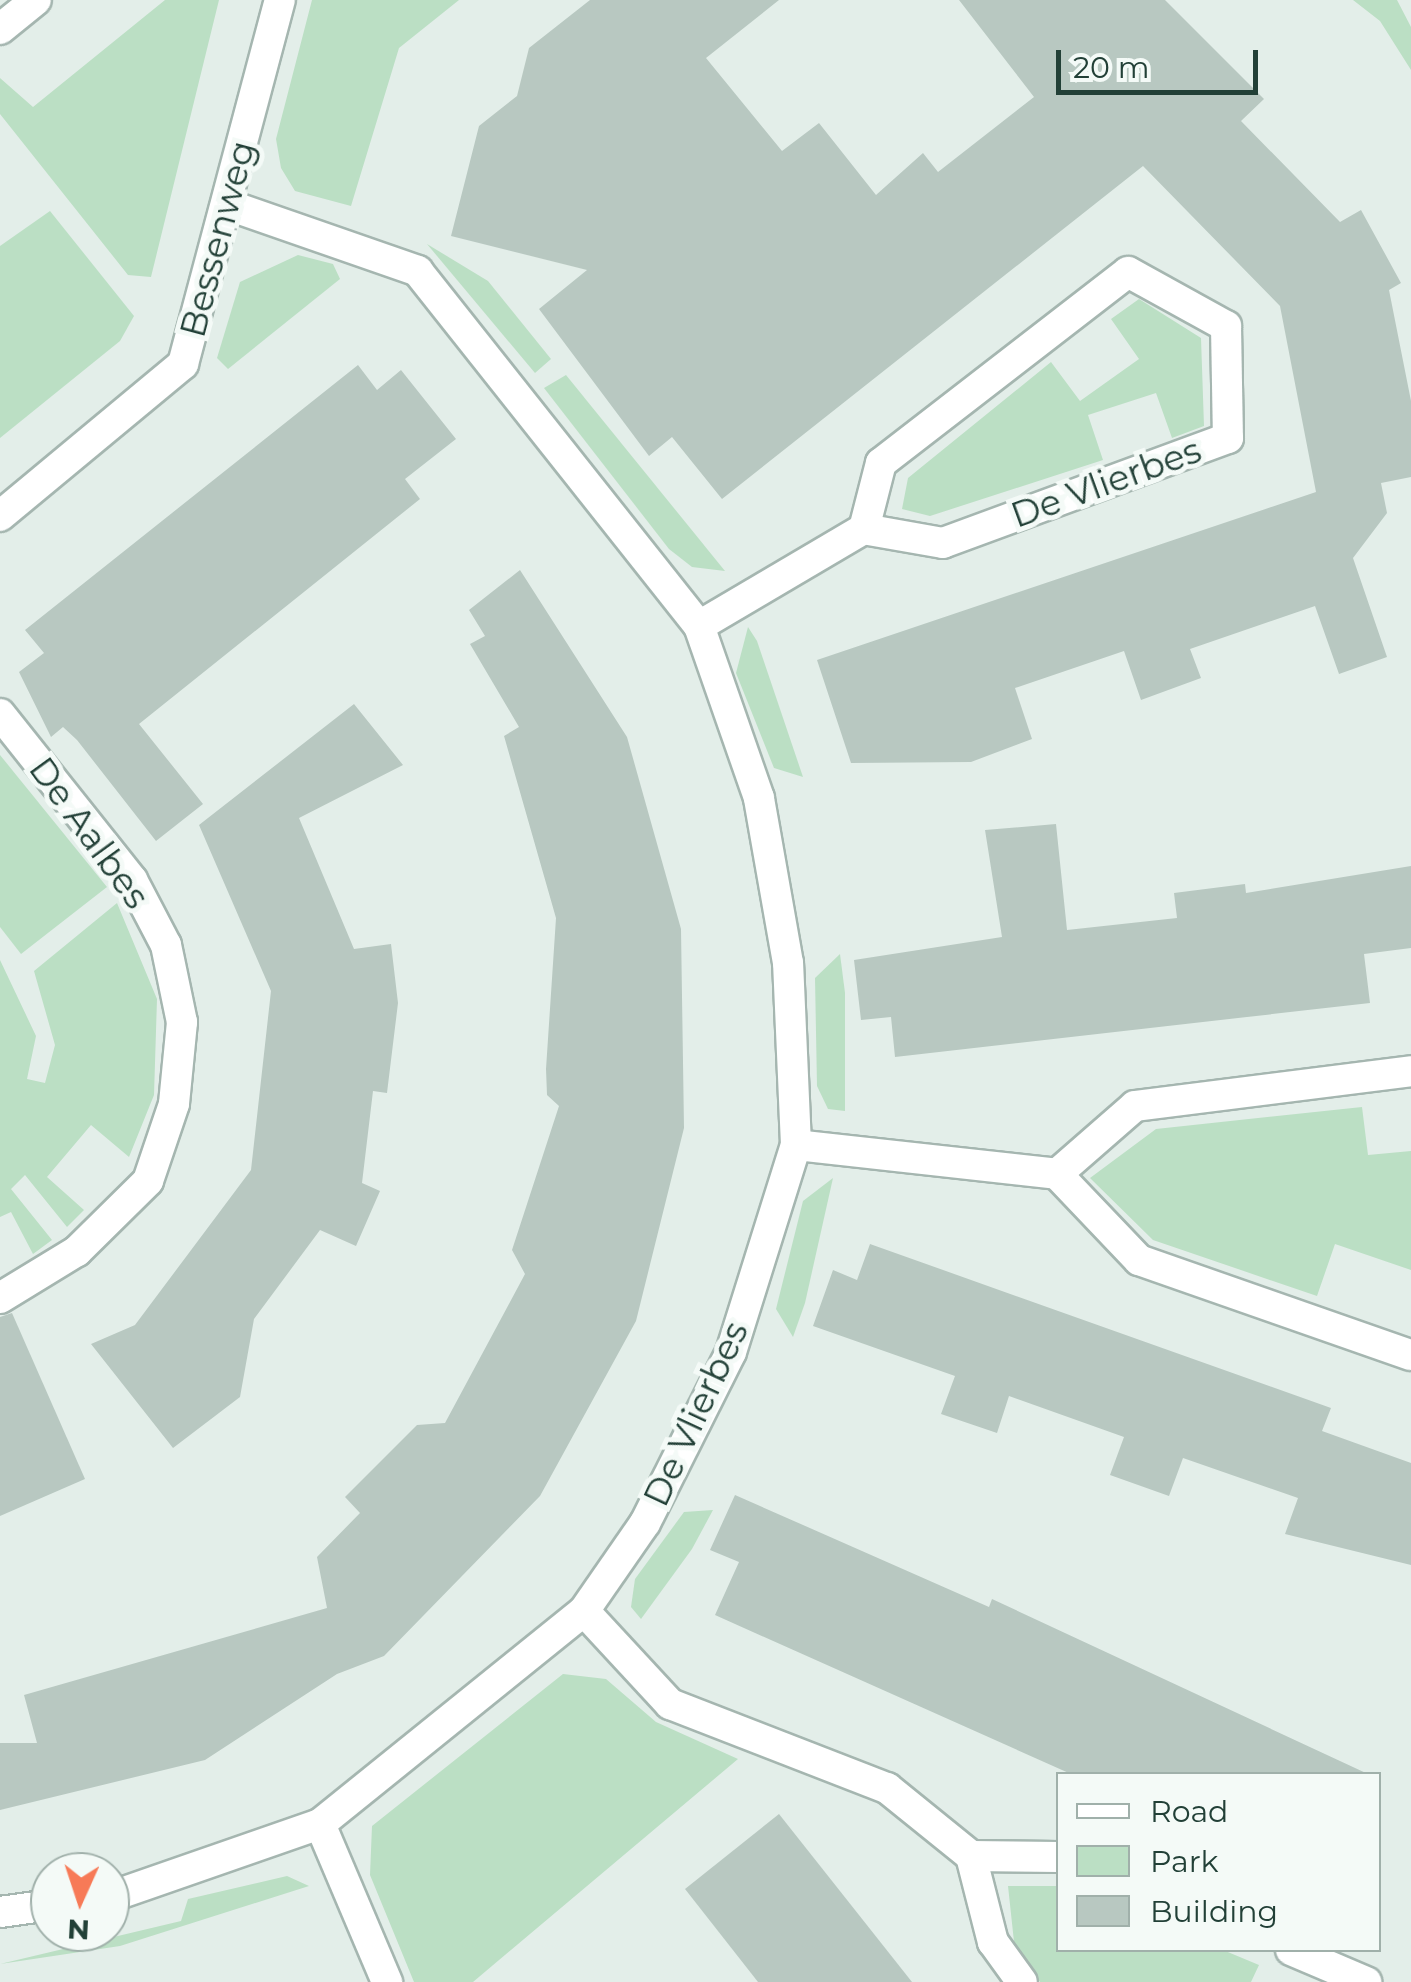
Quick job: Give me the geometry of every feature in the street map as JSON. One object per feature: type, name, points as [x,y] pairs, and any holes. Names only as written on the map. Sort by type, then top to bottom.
[{"type":"street","points":[[0,29],[36,0]]},
{"type":"street","name":"Bessenweg","points":[[0,516],[184,364],[280,0]]},
{"type":"street","name":"De Vlierbes","points":[[130,1891],[320,1824],[584,1610],[645,1523],[731,1352],[796,1145],[788,964],[759,798],[699,626],[418,272],[228,205]]},
{"type":"street","name":"De Vlierbes","points":[[1128,272],[1226,326],[1228,438],[943,543],[864,529],[881,463],[1128,272]]},
{"type":"street","points":[[699,626],[864,529]]},
{"type":"street","name":"De Aalbes","points":[[0,714],[132,880],[166,946],[182,1022],[174,1104],[148,1181],[76,1251],[0,1298]]},
{"type":"street","points":[[1057,1174],[1134,1106],[1411,1071]]},
{"type":"street","points":[[796,1145],[1057,1174],[1139,1260],[1411,1355]]},
{"type":"street","points":[[584,1610],[670,1704],[887,1788],[971,1856],[993,1942],[1022,1982]]},
{"type":"street","points":[[320,1824],[388,1982]]},
{"type":"street","points":[[971,1856],[1056,1856]]},
{"type":"street","points":[[0,1912],[30,1908]]},
{"type":"street","points":[[1295,1952],[1366,1982]]},
{"type":"green space","points":[[165,0],[219,0],[151,277],[128,275],[0,114],[0,78],[33,107]]},
{"type":"green space","points":[[312,0],[459,0],[399,48],[351,206],[295,191],[281,168],[276,139]]},
{"type":"green space","points":[[1353,0],[1397,0],[1411,27],[1411,70],[1380,21]]},
{"type":"green space","points":[[50,211],[134,316],[120,341],[0,438],[0,246]]},
{"type":"green space","points":[[427,244],[488,281],[551,359],[535,373]]},
{"type":"green space","points":[[298,255],[333,264],[340,279],[228,369],[217,358],[240,282]]},
{"type":"green space","points":[[1139,299],[1201,338],[1204,426],[1172,438],[1156,393],[1088,415],[1103,460],[930,516],[902,509],[908,478],[1051,362],[1080,401],[1139,359],[1111,319]]},
{"type":"green space","points":[[566,375],[725,571],[692,567],[669,549],[544,388]]},
{"type":"green space","points":[[748,627],[757,641],[803,777],[774,768],[736,673]]},
{"type":"green space","points":[[0,755],[107,887],[21,954],[0,927]]},
{"type":"green space","points":[[117,903],[157,999],[154,1095],[129,1157],[91,1125],[47,1177],[84,1210],[67,1227],[25,1175],[11,1189],[52,1240],[33,1254],[11,1212],[0,1217],[0,960],[36,1036],[27,1079],[45,1083],[55,1045],[34,971]]},
{"type":"green space","points":[[840,954],[845,993],[845,1111],[828,1109],[817,1086],[815,978]]},
{"type":"green space","points":[[1362,1107],[1368,1155],[1411,1151],[1411,1270],[1335,1244],[1317,1296],[1153,1240],[1090,1178],[1156,1129]]},
{"type":"green space","points":[[833,1178],[805,1303],[793,1337],[776,1309],[803,1201]]},
{"type":"green space","points":[[713,1510],[692,1549],[641,1619],[631,1607],[635,1579],[684,1512]]},
{"type":"green space","points":[[563,1674],[606,1679],[656,1722],[738,1759],[473,1982],[414,1982],[370,1875],[372,1826]]},
{"type":"green space","points":[[287,1876],[309,1886],[130,1943],[130,1933],[181,1921],[188,1899]]},
{"type":"green space","points":[[1008,1886],[1056,1886],[1056,1952],[1228,1952],[1259,1965],[1251,1982],[1040,1982],[1015,1951]]},
{"type":"green space","points":[[51,1952],[80,1952],[0,1964]]},
{"type":"building","points":[[590,0],[779,0],[706,58],[782,151],[819,123],[876,195],[923,153],[938,172],[1034,97],[959,0],[1165,0],[1264,99],[1241,121],[1340,222],[1361,210],[1401,283],[1389,290],[1411,401],[1411,477],[1381,483],[1387,513],[1353,558],[1387,657],[1339,674],[1315,606],[1190,649],[1201,678],[1141,700],[1124,651],[1015,688],[1032,739],[971,762],[851,763],[817,660],[1316,492],[1280,306],[1143,166],[722,499],[672,437],[649,456],[539,309],[587,270],[451,236],[479,126],[517,96],[529,48]]},
{"type":"building","points":[[358,365],[377,390],[401,370],[456,439],[405,479],[420,499],[139,724],[203,804],[156,841],[77,740],[63,727],[51,737],[19,672],[44,653],[25,630]]},
{"type":"building","points":[[520,570],[627,737],[681,929],[684,1128],[636,1321],[540,1496],[384,1656],[337,1674],[205,1760],[0,1810],[0,1743],[37,1743],[24,1695],[327,1608],[317,1557],[360,1513],[345,1497],[417,1425],[445,1423],[525,1274],[512,1250],[559,1106],[547,1095],[546,1069],[556,918],[504,736],[519,727],[470,644],[485,636],[469,610]]},
{"type":"building","points":[[354,704],[403,765],[299,818],[354,949],[391,944],[398,1003],[387,1093],[373,1091],[362,1183],[380,1191],[356,1246],[320,1230],[254,1319],[240,1397],[173,1448],[91,1344],[135,1325],[251,1170],[271,991],[199,825]]},
{"type":"building","points":[[1056,824],[1067,930],[1177,918],[1174,893],[1245,884],[1246,893],[1411,866],[1411,948],[1364,954],[1370,1003],[895,1057],[891,1017],[861,1020],[854,960],[1002,937],[985,830]]},
{"type":"building","points":[[870,1244],[1331,1408],[1322,1431],[1411,1463],[1411,1565],[1285,1534],[1298,1498],[1183,1458],[1169,1496],[1110,1475],[1124,1437],[1009,1396],[997,1433],[941,1414],[955,1376],[813,1326],[833,1270],[857,1280]]},
{"type":"building","points":[[12,1313],[85,1479],[0,1516],[0,1317]]},
{"type":"building","points":[[735,1495],[989,1607],[992,1599],[1364,1772],[1067,1772],[715,1615],[739,1562],[710,1550]]},
{"type":"building","points":[[779,1814],[912,1982],[758,1982],[685,1889]]}]
